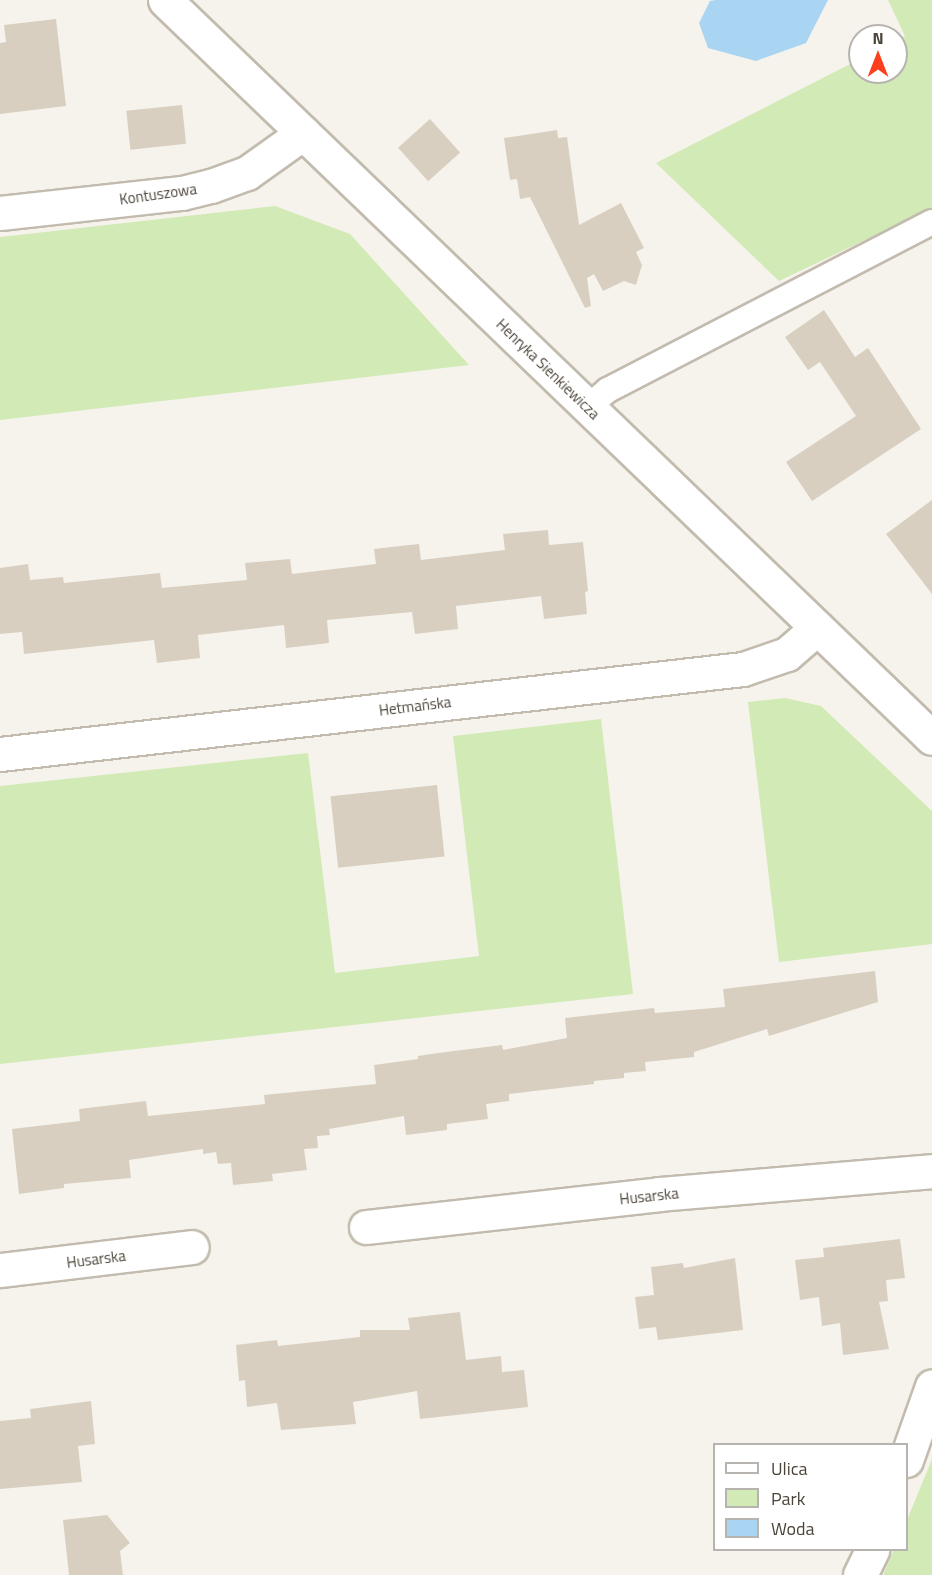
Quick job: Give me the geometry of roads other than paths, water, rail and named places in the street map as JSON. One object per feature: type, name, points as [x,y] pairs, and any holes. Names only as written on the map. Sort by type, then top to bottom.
[{"type":"street","name":"Henryka Sienkiewicza","points":[[165,0],[932,738]]},
{"type":"street","name":"Kontuszowa","points":[[0,213],[182,193],[211,186],[248,172],[303,134]]},
{"type":"street","name":"Hetmańska","points":[[0,754],[743,669],[787,654],[817,627]]},
{"type":"street","name":"Husarska","points":[[366,1227],[659,1194],[932,1171]]},
{"type":"street","name":"Husarska","points":[[0,1270],[192,1247]]},
{"type":"street","points":[[908,1454],[932,1386]]},
{"type":"street","points":[[860,1575],[872,1551]]},
{"type":"lane","points":[[587,408],[608,390],[932,222]]},
{"type":"water","points":[[828,0],[806,43],[756,61],[708,48],[699,23],[710,1]]}]
